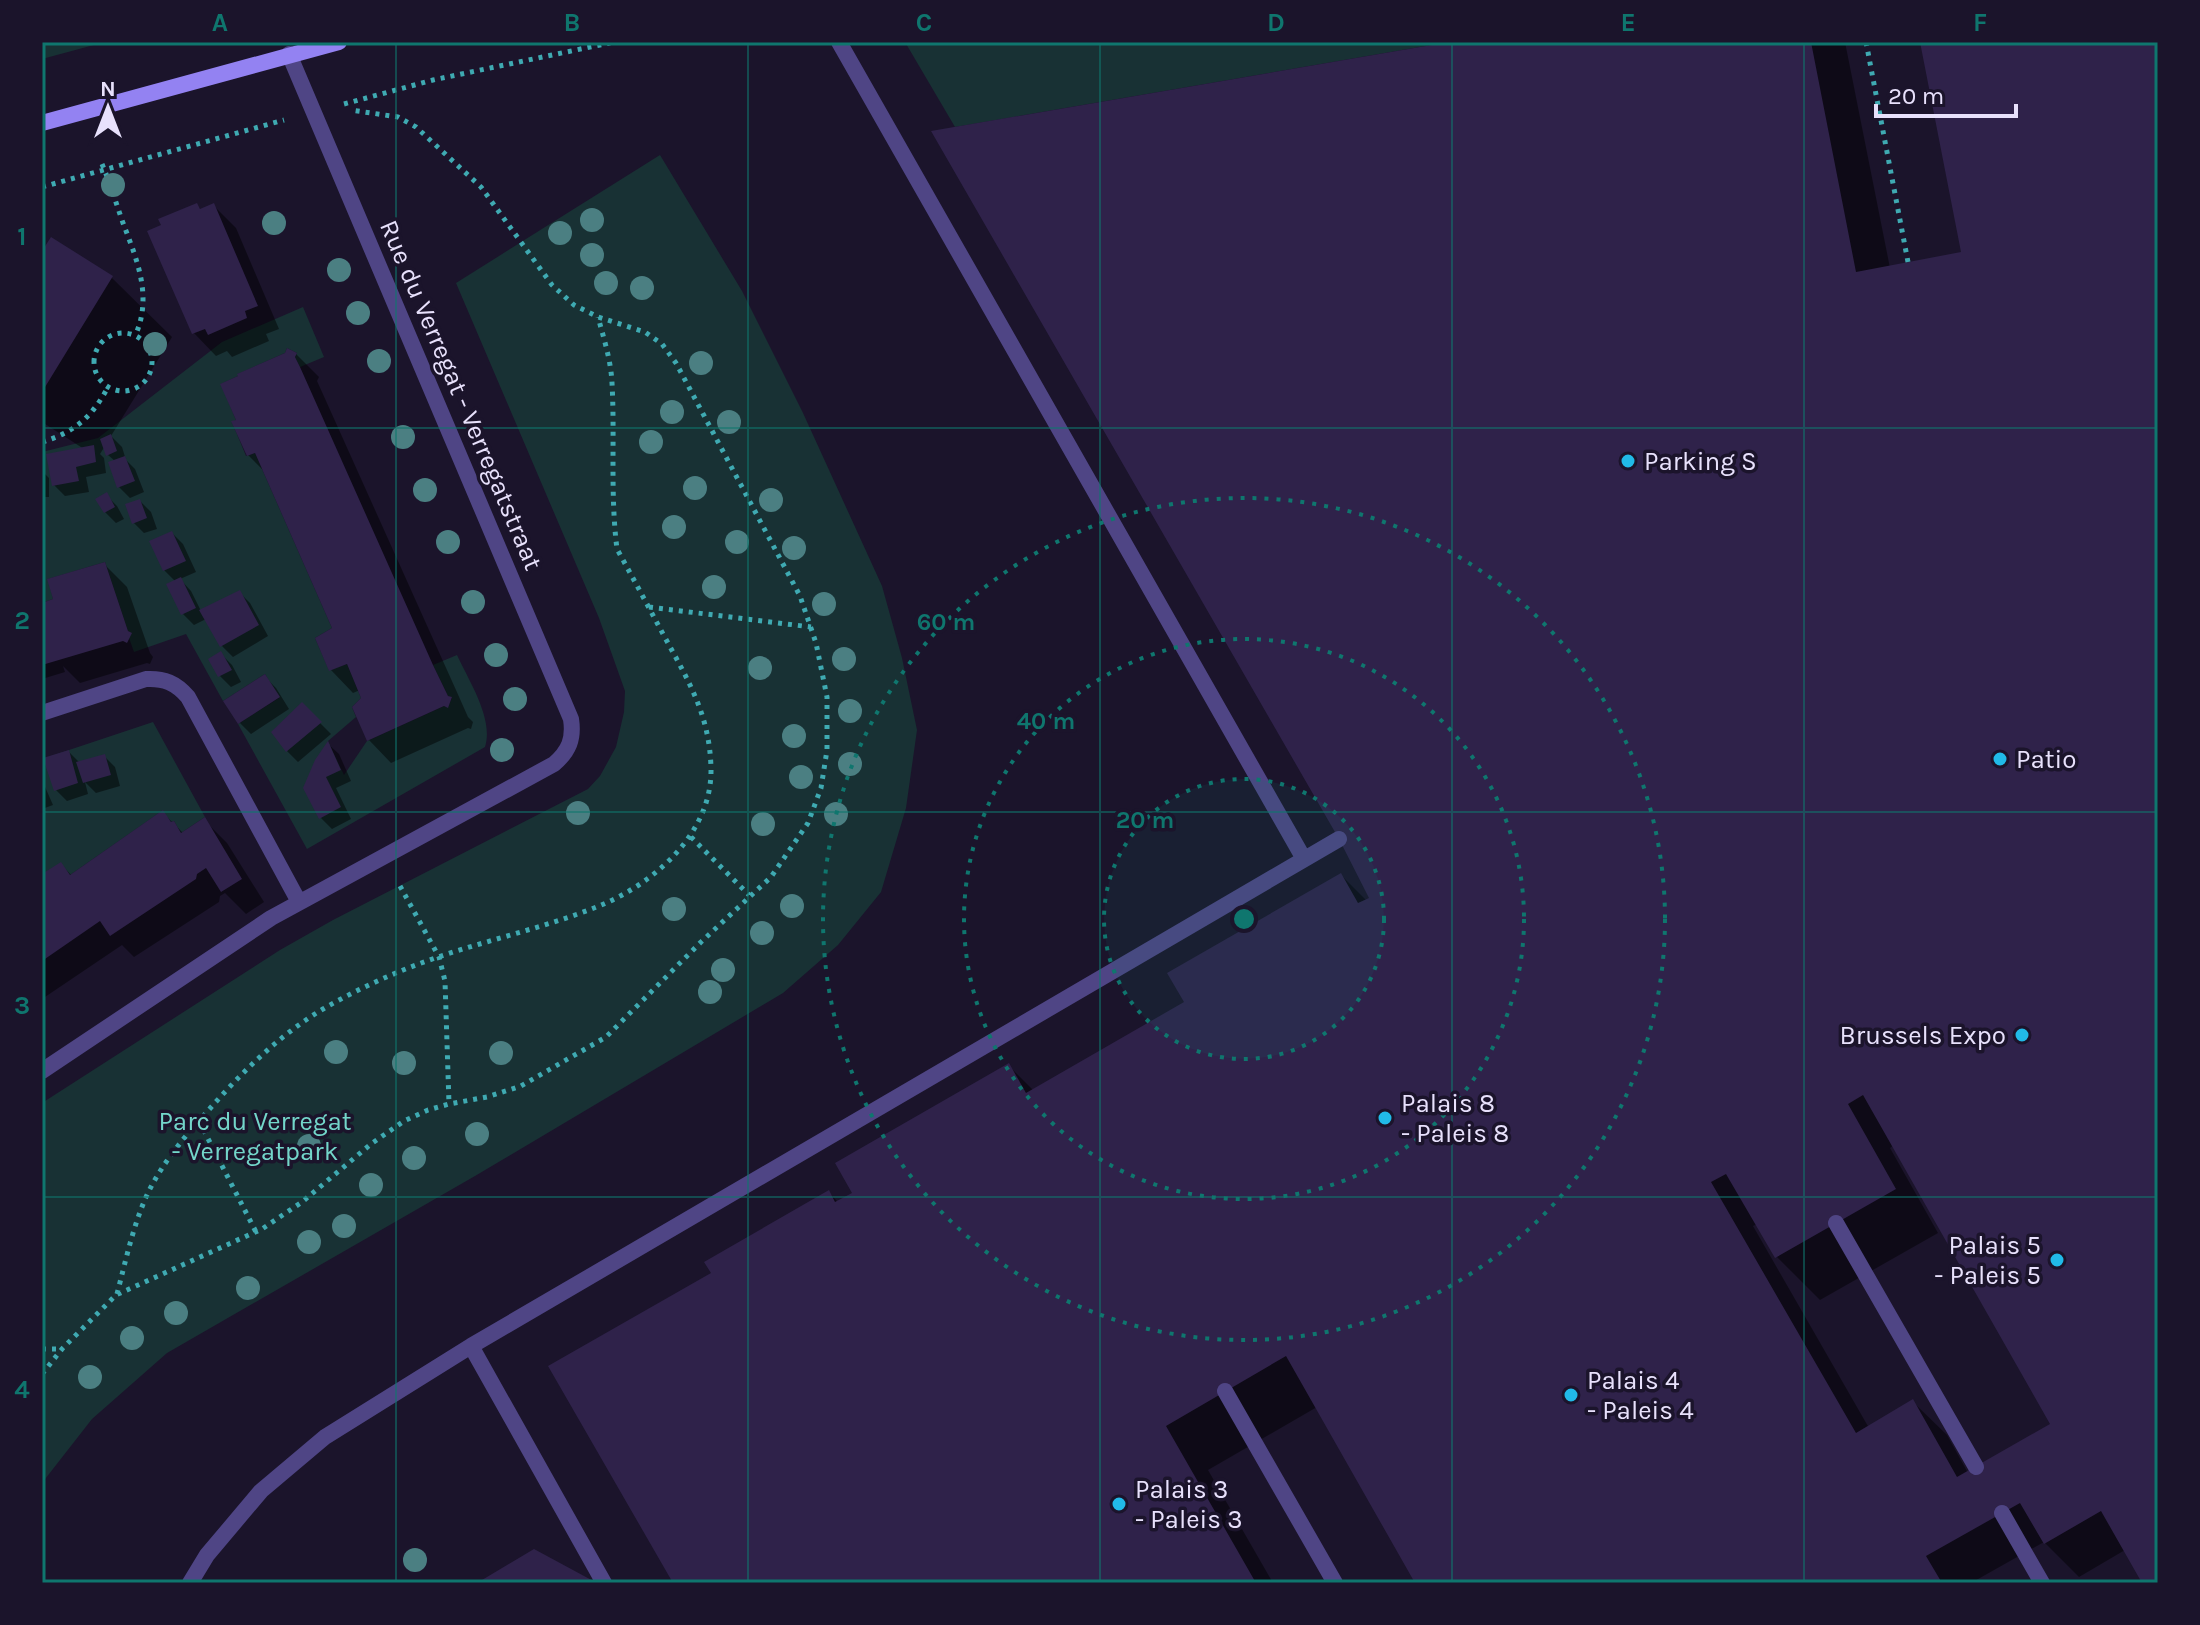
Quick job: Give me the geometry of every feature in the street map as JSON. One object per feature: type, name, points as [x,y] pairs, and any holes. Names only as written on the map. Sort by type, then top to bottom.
[{"type":"main road","points":[[42,123],[339,42]]},
{"type":"street","points":[[839,42],[1304,859]]},
{"type":"street","name":"Rue du Verregat - Verregatstraat","points":[[289,54],[571,719],[573,732],[564,756],[541,771],[299,902]]},
{"type":"street","points":[[42,713],[146,679],[159,679],[181,688],[299,902],[42,1071]]},
{"type":"street","points":[[190,1583],[207,1555],[261,1491],[325,1437],[471,1346],[1339,839]]},
{"type":"street","points":[[1836,1223],[1976,1467]]},
{"type":"street","points":[[471,1346],[604,1583]]},
{"type":"street","points":[[1225,1391],[1335,1583]]},
{"type":"street","points":[[2002,1513],[2042,1583]]},
{"type":"path","points":[[1866,42],[1908,262]]},
{"type":"path","points":[[42,1374],[62,1349],[116,1295],[256,1232],[302,1202],[371,1144],[404,1121],[428,1110],[521,1086],[606,1037],[771,877],[808,823],[821,788],[827,750],[827,697],[811,627],[800,596],[676,363],[662,344],[645,332],[598,317],[574,305],[552,285],[481,187],[416,127],[398,117],[351,110]]},
{"type":"path","points":[[102,164],[144,287],[142,315],[135,336]]},
{"type":"path","points":[[116,334],[135,336],[148,349],[151,367],[143,383],[135,389],[117,391],[101,381],[94,363],[95,353],[100,344],[116,334]]},
{"type":"path","points":[[42,442],[59,437],[83,422],[97,408],[108,387]]},
{"type":"path","points":[[648,607],[811,627]]},
{"type":"path","points":[[691,837],[749,895]]},
{"type":"path","points":[[400,886],[439,957],[445,981],[449,1104]]},
{"type":"path","points":[[199,1121],[256,1232]]},
{"type":"path","points":[[42,1349],[62,1349]]},
{"type":"green space","points":[[42,42],[105,42],[42,59]]},
{"type":"green space","points":[[905,42],[1449,42],[955,127]]},
{"type":"green space","name":"Parc du Verregat - Verregatpark","points":[[660,155],[742,291],[803,413],[882,586],[902,658],[917,730],[906,808],[881,892],[838,945],[783,993],[475,1176],[167,1353],[92,1419],[42,1483],[42,1103],[280,950],[588,789],[600,776],[616,747],[625,691],[599,618],[456,283]]},
{"type":"green space","points":[[303,307],[324,357],[300,367],[295,357],[297,353],[287,348],[285,353],[221,384],[246,456],[255,453],[332,628],[315,638],[329,670],[347,664],[361,698],[352,707],[356,717],[328,741],[344,775],[367,741],[444,706],[448,707],[452,698],[448,696],[433,665],[457,655],[479,700],[487,736],[485,747],[307,849],[238,724],[279,698],[265,674],[223,701],[186,634],[134,652],[129,638],[131,633],[105,562],[48,579],[53,599],[42,603],[42,452],[98,438],[222,342]]},
{"type":"green space","points":[[153,722],[205,817],[181,833],[174,821],[171,822],[162,811],[70,875],[42,874],[42,759]]},
{"type":"building","points":[[1449,42],[1811,42],[1856,272],[1961,252],[1920,42],[2158,42],[2158,1583],[2142,1583],[2101,1511],[2044,1544],[2020,1503],[1926,1556],[1942,1583],[1415,1583],[1286,1356],[1166,1426],[1256,1583],[673,1583],[548,1366],[711,1273],[704,1262],[829,1190],[835,1202],[852,1193],[835,1163],[1009,1063],[1026,1093],[1184,1002],[1167,973],[1341,873],[1358,903],[1369,898],[1339,839],[931,131]],"holes":[[[1863,1095],[2050,1424],[1957,1477],[1913,1399],[1856,1433],[1711,1182],[1726,1174],[1775,1258],[1896,1189],[1848,1104]]]},
{"type":"building","points":[[197,203],[200,209],[214,203],[258,306],[245,311],[247,318],[208,335],[205,329],[192,334],[147,231],[161,225],[158,219]]},
{"type":"building","points":[[51,237],[113,276],[42,392],[42,251]]},
{"type":"building","points":[[287,348],[297,353],[295,357],[433,665],[448,696],[452,697],[448,708],[444,706],[367,741],[352,707],[361,698],[347,664],[329,671],[315,638],[332,628],[255,453],[247,456],[231,421],[236,420],[220,384],[285,353]]},
{"type":"building","points":[[111,434],[117,451],[106,456],[100,439]]},
{"type":"building","points":[[94,445],[96,462],[76,467],[79,481],[52,486],[46,454]]},
{"type":"building","points":[[125,456],[135,481],[117,488],[108,462]]},
{"type":"building","points":[[107,492],[115,507],[104,513],[95,499]]},
{"type":"building","points":[[140,499],[147,518],[132,524],[125,504]]},
{"type":"building","points":[[172,531],[186,561],[163,571],[149,541]]},
{"type":"building","points":[[105,562],[128,631],[132,633],[127,643],[123,641],[42,665],[42,603],[53,599],[47,579]]},
{"type":"building","points":[[181,577],[196,608],[181,615],[166,584]]},
{"type":"building","points":[[240,590],[259,625],[220,647],[199,610]]},
{"type":"building","points":[[221,651],[232,670],[218,677],[208,659]]},
{"type":"building","points":[[265,674],[280,697],[238,724],[223,701]]},
{"type":"building","points":[[302,702],[322,722],[286,752],[271,732]]},
{"type":"building","points":[[328,741],[341,770],[326,777],[341,807],[319,819],[303,788],[315,760]]},
{"type":"building","points":[[69,750],[78,783],[54,791],[43,758]]},
{"type":"building","points":[[105,754],[111,775],[83,783],[76,762]]},
{"type":"building","points":[[163,810],[181,833],[205,817],[242,879],[221,892],[206,868],[197,874],[196,879],[110,936],[100,921],[42,961],[42,874],[61,862],[70,875]]},
{"type":"building","points":[[534,1549],[597,1583],[477,1583]]},
{"type":"place","name":"Parking S","points":[[1628,461]]},
{"type":"place","name":"Patio","points":[[2000,759]]},
{"type":"place","name":"Brussels Expo","points":[[2022,1035]]},
{"type":"place","name":"Palais 8 - Paleis 8","points":[[1385,1118]]},
{"type":"place","name":"Palais 5 - Paleis 5","points":[[2057,1260]]},
{"type":"place","name":"Palais 4 - Paleis 4","points":[[1571,1395]]},
{"type":"place","name":"Palais 3 - Paleis 3","points":[[1119,1504]]}]
